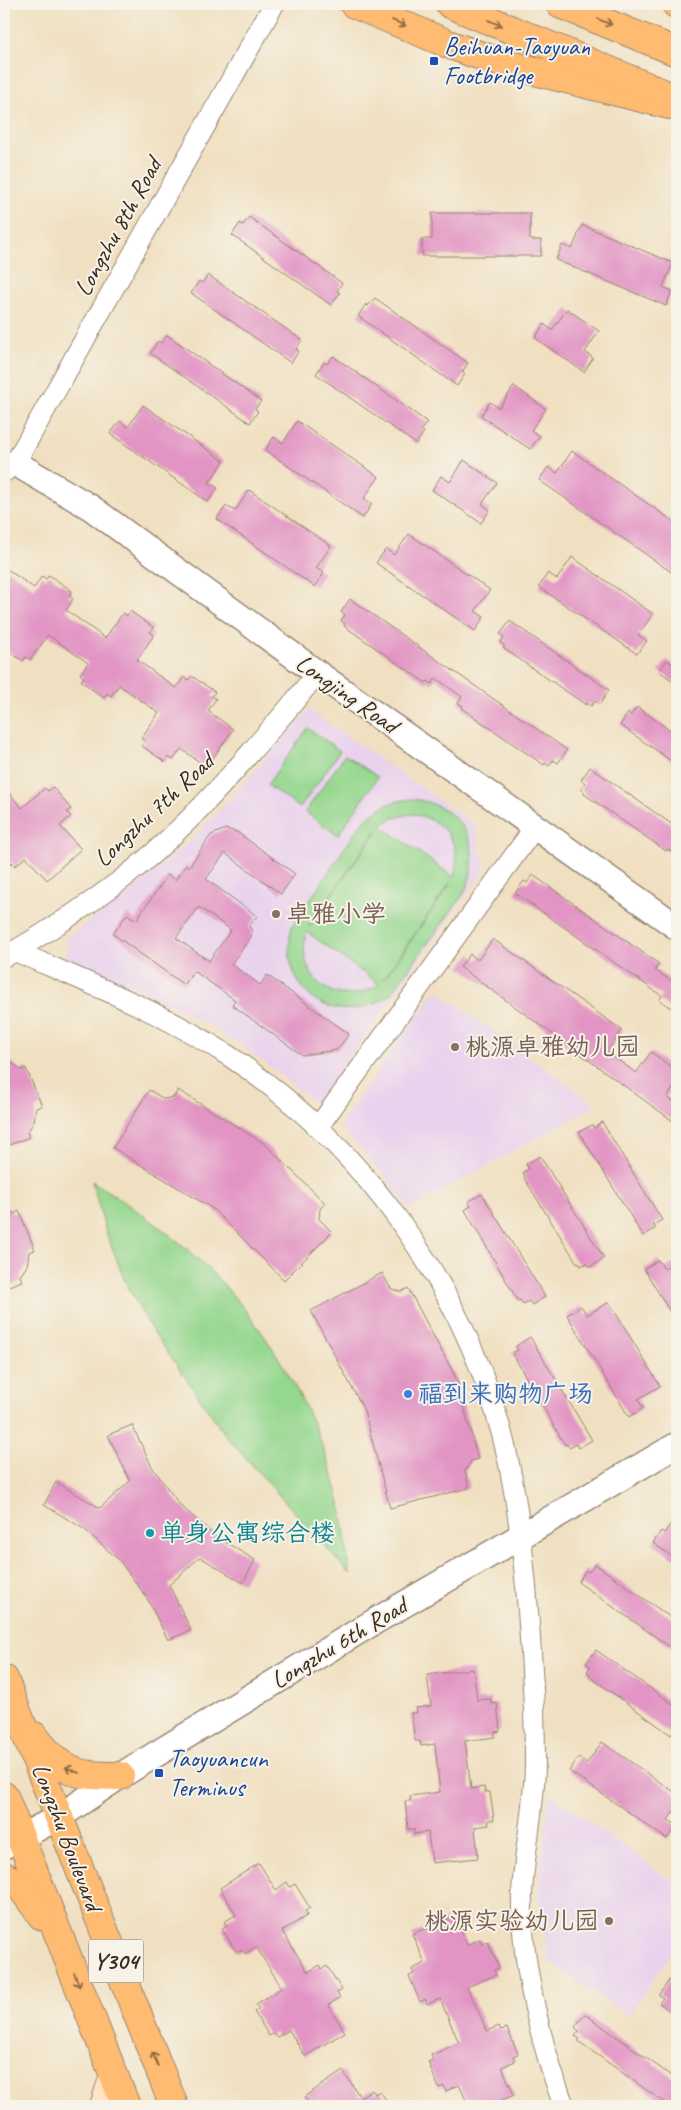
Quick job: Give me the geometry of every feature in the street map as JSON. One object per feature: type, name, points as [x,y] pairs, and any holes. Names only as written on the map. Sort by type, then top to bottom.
[{"type":"main road","points":[[354,4],[453,46],[499,62],[677,107]]},
{"type":"main road","points":[[450,4],[677,99]]},
{"type":"main road","points":[[560,4],[677,52]]},
{"type":"main road","points":[[9,1691],[35,1737],[58,1763],[73,1772],[91,1776],[120,1776]]},
{"type":"main road","name":"Longzhu Boulevard","points":[[9,1691],[174,2106]]},
{"type":"main road","name":"Longzhu Boulevard","points":[[4,1796],[12,1841],[63,1944],[126,2106]]},
{"type":"main road","points":[[4,1876],[20,1886],[63,1944]]},
{"type":"main road","points":[[104,2106],[114,2076]]},
{"type":"street","name":"Longzhu 8th Road","points":[[9,468],[274,4]]},
{"type":"street","name":"Longjing Road","points":[[9,468],[90,507],[317,673],[677,927]]},
{"type":"street","name":"Longzhu 7th Road","points":[[10,954],[53,928],[121,880],[179,830],[231,774],[317,673]]},
{"type":"street","points":[[318,1127],[535,827]]},
{"type":"street","points":[[10,954],[138,1005],[200,1038],[258,1077],[318,1127],[370,1183],[397,1216],[452,1304],[480,1368],[502,1434],[521,1536],[532,1649],[535,1766],[522,1896],[524,1936],[537,2016],[547,2055],[564,2106]]},
{"type":"street","name":"Longzhu 6th Road","points":[[12,1841],[59,1818],[120,1776],[372,1623],[677,1445]]},
{"type":"shaded area","name":"卓雅小学","points":[[309,710],[475,825],[485,869],[316,1104],[263,1061],[205,1023],[144,991],[66,957],[68,937],[131,892],[190,841],[243,785]]},
{"type":"shaded area","name":"桃源卓雅幼儿园","points":[[436,990],[596,1105],[410,1209],[388,1180],[339,1126]]},
{"type":"shaded area","name":"桃源实验幼儿园","points":[[549,1794],[677,1884],[677,1945],[628,2016],[548,1960],[538,1896]]},
{"type":"green space","points":[[308,728],[340,751],[300,808],[267,785]]},
{"type":"green space","points":[[345,755],[378,777],[338,835],[305,812]]},
{"type":"green space","points":[[412,799],[430,803],[445,810],[457,820],[466,832],[471,846],[470,878],[463,895],[390,995],[369,1006],[349,1009],[331,1007],[314,999],[301,986],[293,970],[289,949],[292,926],[361,824],[384,806]],"holes":[[[411,814],[433,821],[441,827],[448,835],[456,854],[454,877],[381,826],[390,819]],[[377,830],[309,927],[311,922]],[[450,883],[451,883],[383,980]],[[307,932],[379,984],[364,992],[335,993],[323,987],[314,977],[307,965],[304,950]]]},
{"type":"green space","points":[[92,1181],[177,1240],[214,1275],[262,1333],[283,1365],[301,1398],[330,1468],[342,1512],[350,1574],[227,1437],[150,1327],[125,1281],[106,1232]]},
{"type":"building","points":[[432,213],[530,213],[530,240],[541,240],[541,256],[422,256],[422,239],[432,239]]},
{"type":"building","points":[[249,217],[342,283],[337,291],[340,293],[331,305],[232,235],[240,223],[243,225]]},
{"type":"building","points":[[582,225],[673,263],[663,287],[672,291],[666,306],[556,260],[562,245],[572,249]]},
{"type":"building","points":[[208,275],[302,340],[296,349],[299,351],[291,363],[191,293],[199,281],[202,283]]},
{"type":"building","points":[[375,298],[468,363],[462,372],[465,374],[457,386],[358,316],[366,304],[368,306]]},
{"type":"building","points":[[567,309],[599,331],[585,352],[593,358],[584,372],[535,338],[544,324],[552,330]]},
{"type":"building","points":[[167,335],[261,401],[255,409],[258,411],[250,423],[150,353],[158,341],[161,343]]},
{"type":"building","points":[[333,356],[427,422],[421,430],[424,432],[416,444],[316,374],[324,362],[327,364]]},
{"type":"building","points":[[514,386],[546,409],[531,430],[540,436],[530,449],[481,416],[490,402],[499,408]]},
{"type":"building","points":[[143,405],[224,461],[209,483],[218,488],[208,502],[110,434],[120,421],[128,427]]},
{"type":"building","points":[[297,421],[379,477],[364,498],[372,504],[363,518],[265,450],[274,437],[283,443]]},
{"type":"building","points":[[572,451],[677,524],[677,576],[539,480],[548,467],[557,473]]},
{"type":"building","points":[[464,460],[497,483],[482,504],[490,510],[481,523],[432,490],[441,476],[450,482]]},
{"type":"building","points":[[249,490],[331,546],[316,568],[324,573],[315,587],[217,519],[226,506],[235,511]]},
{"type":"building","points":[[409,534],[490,590],[475,611],[484,617],[475,631],[376,563],[386,549],[394,555]]},
{"type":"building","points":[[572,557],[653,614],[638,635],[647,641],[637,654],[539,587],[548,573],[557,579]]},
{"type":"building","points":[[4,567],[34,588],[42,576],[46,579],[49,575],[72,591],[69,596],[73,599],[66,610],[105,638],[123,613],[127,616],[130,611],[154,628],[150,632],[154,635],[137,660],[176,688],[184,677],[188,680],[192,676],[215,692],[212,696],[216,699],[208,711],[233,729],[207,767],[181,749],[173,760],[168,757],[165,762],[142,746],[145,741],[141,738],[159,713],[119,685],[111,696],[107,693],[104,698],[81,681],[84,677],[80,674],[88,663],[48,635],[30,660],[26,657],[23,661],[4,648]]},
{"type":"building","points":[[350,599],[567,750],[558,763],[553,760],[549,766],[545,763],[544,765],[461,708],[463,706],[458,703],[462,697],[436,678],[432,684],[428,681],[426,683],[344,626],[345,624],[341,621],[345,615],[341,612]]},
{"type":"building","points":[[510,621],[609,690],[600,704],[596,701],[591,706],[587,703],[586,705],[503,648],[505,646],[500,643],[504,637],[500,634]]},
{"type":"building","points":[[667,660],[677,667],[677,684],[659,671]]},
{"type":"building","points":[[637,707],[677,735],[677,765],[620,725],[628,713],[631,715]]},
{"type":"building","points":[[590,767],[677,828],[677,845],[672,852],[668,849],[666,851],[584,794],[585,792],[581,789],[585,783],[581,780]]},
{"type":"building","points":[[4,787],[22,808],[45,788],[48,791],[53,787],[71,809],[67,812],[71,816],[60,826],[81,849],[47,880],[26,857],[15,866],[12,862],[4,870]]},
{"type":"building","points":[[226,829],[237,832],[295,874],[281,894],[225,853],[206,879],[257,916],[249,926],[252,931],[251,937],[231,964],[260,985],[267,975],[349,1034],[337,1050],[302,1055],[232,1005],[235,1000],[194,971],[184,985],[113,934],[127,914],[136,920],[168,875],[175,880],[186,865],[189,867],[211,835]],"holes":[[[199,907],[231,930],[209,961],[176,938]]]},
{"type":"building","points":[[533,875],[659,964],[655,970],[672,981],[677,974],[677,1012],[659,1000],[662,996],[515,893],[524,881],[527,883]]},
{"type":"building","points":[[493,939],[622,1030],[607,1052],[636,1073],[651,1052],[677,1071],[677,1083],[667,1097],[677,1104],[677,1124],[460,967],[470,954],[478,960]]},
{"type":"building","points":[[4,1056],[21,1070],[26,1068],[42,1106],[36,1108],[34,1122],[27,1132],[29,1137],[4,1147]]},
{"type":"building","points":[[149,1090],[164,1099],[174,1097],[178,1090],[265,1144],[325,1203],[320,1209],[319,1219],[332,1232],[284,1280],[213,1209],[113,1148]]},
{"type":"building","points":[[602,1122],[662,1220],[653,1225],[656,1228],[643,1236],[579,1132],[592,1125],[594,1128]]},
{"type":"building","points":[[540,1156],[604,1258],[590,1267],[587,1263],[581,1266],[579,1262],[577,1263],[524,1178],[523,1172],[529,1169],[526,1164]]},
{"type":"building","points":[[482,1194],[545,1297],[532,1305],[529,1301],[523,1304],[520,1300],[518,1301],[465,1210],[471,1206],[468,1202]]},
{"type":"building","points":[[4,1205],[14,1214],[19,1211],[35,1250],[29,1252],[27,1266],[20,1276],[22,1281],[4,1288]]},
{"type":"building","points":[[658,1260],[664,1269],[677,1261],[677,1323],[644,1269]]},
{"type":"building","name":"福到来购物广场","points":[[382,1273],[391,1289],[401,1292],[408,1288],[456,1378],[478,1459],[471,1461],[465,1471],[469,1488],[390,1508],[364,1410],[311,1311]]},
{"type":"building","points":[[609,1302],[660,1386],[638,1399],[643,1408],[629,1417],[567,1315],[581,1306],[587,1315]]},
{"type":"building","points":[[530,1337],[592,1440],[579,1448],[576,1444],[570,1448],[567,1444],[565,1445],[512,1353],[518,1350],[516,1346]]},
{"type":"building","name":"单身公寓综合楼","points":[[132,1425],[152,1467],[180,1505],[215,1536],[255,1560],[243,1583],[200,1557],[169,1585],[191,1630],[168,1640],[147,1598],[119,1560],[84,1529],[44,1505],[56,1482],[100,1508],[130,1481],[108,1435]]},
{"type":"building","points":[[677,1515],[677,1560],[653,1543],[661,1531],[664,1533]]},
{"type":"building","points":[[595,1564],[677,1622],[677,1652],[578,1582],[586,1570],[589,1572]]},
{"type":"building","points":[[596,1650],[677,1707],[677,1726],[671,1735],[589,1676],[591,1675],[587,1672],[590,1666],[586,1663]]},
{"type":"building","points":[[473,1669],[477,1700],[491,1699],[491,1704],[497,1703],[500,1731],[495,1732],[495,1737],[465,1741],[471,1789],[484,1787],[485,1792],[490,1792],[494,1820],[488,1820],[489,1825],[475,1827],[478,1858],[432,1863],[428,1832],[414,1834],[414,1829],[408,1829],[405,1801],[411,1801],[410,1796],[440,1792],[435,1744],[421,1746],[420,1741],[415,1741],[411,1713],[417,1713],[416,1708],[431,1706],[427,1675]]},
{"type":"building","points":[[602,1742],[677,1794],[677,1807],[668,1820],[677,1825],[667,1839],[569,1771],[579,1757],[587,1763]]},
{"type":"building","points":[[259,1863],[276,1890],[287,1882],[290,1887],[295,1884],[310,1908],[305,1911],[308,1915],[282,1931],[308,1972],[320,1965],[322,1969],[327,1966],[342,1990],[337,1993],[340,1998],[328,2005],[345,2032],[305,2056],[289,2030],[277,2037],[274,2033],[269,2036],[254,2012],[259,2009],[256,2004],[282,1988],[256,1947],[245,1954],[242,1950],[237,1953],[222,1929],[227,1926],[224,1922],[236,1915],[220,1888]]},
{"type":"building","points":[[455,1916],[467,1945],[480,1939],[482,1944],[488,1942],[499,1968],[494,1970],[496,1975],[467,1987],[487,2031],[499,2026],[501,2030],[507,2028],[518,2054],[513,2056],[515,2061],[502,2067],[514,2095],[489,2106],[469,2106],[459,2085],[446,2091],[444,2086],[439,2088],[428,2062],[433,2060],[431,2055],[459,2043],[440,1999],[427,2004],[425,1999],[420,2002],[409,1976],[414,1974],[412,1969],[425,1963],[412,1934]]},
{"type":"building","points":[[677,1977],[677,2016],[659,2003],[663,1998],[659,1995],[669,1980],[673,1983]]},
{"type":"building","points":[[585,2014],[677,2080],[677,2106],[669,2106],[578,2041],[580,2039],[575,2036],[579,2031],[575,2027]]},
{"type":"building","points":[[343,2071],[360,2097],[372,2090],[375,2094],[380,2091],[390,2106],[311,2106],[304,2097]]},
{"type":"place","name":"Beihuan-Taoyuan Footbridge","points":[[434,61]]},
{"type":"place","name":"卓雅小学","points":[[276,914]]},
{"type":"place","name":"桃源卓雅幼儿园","points":[[455,1047]]},
{"type":"place","name":"福到来购物广场","points":[[408,1394]]},
{"type":"place","name":"单身公寓综合楼","points":[[150,1533]]},
{"type":"place","name":"Taoyuancun Terminus","points":[[159,1773]]},
{"type":"place","name":"桃源实验幼儿园","points":[[609,1921]]}]
